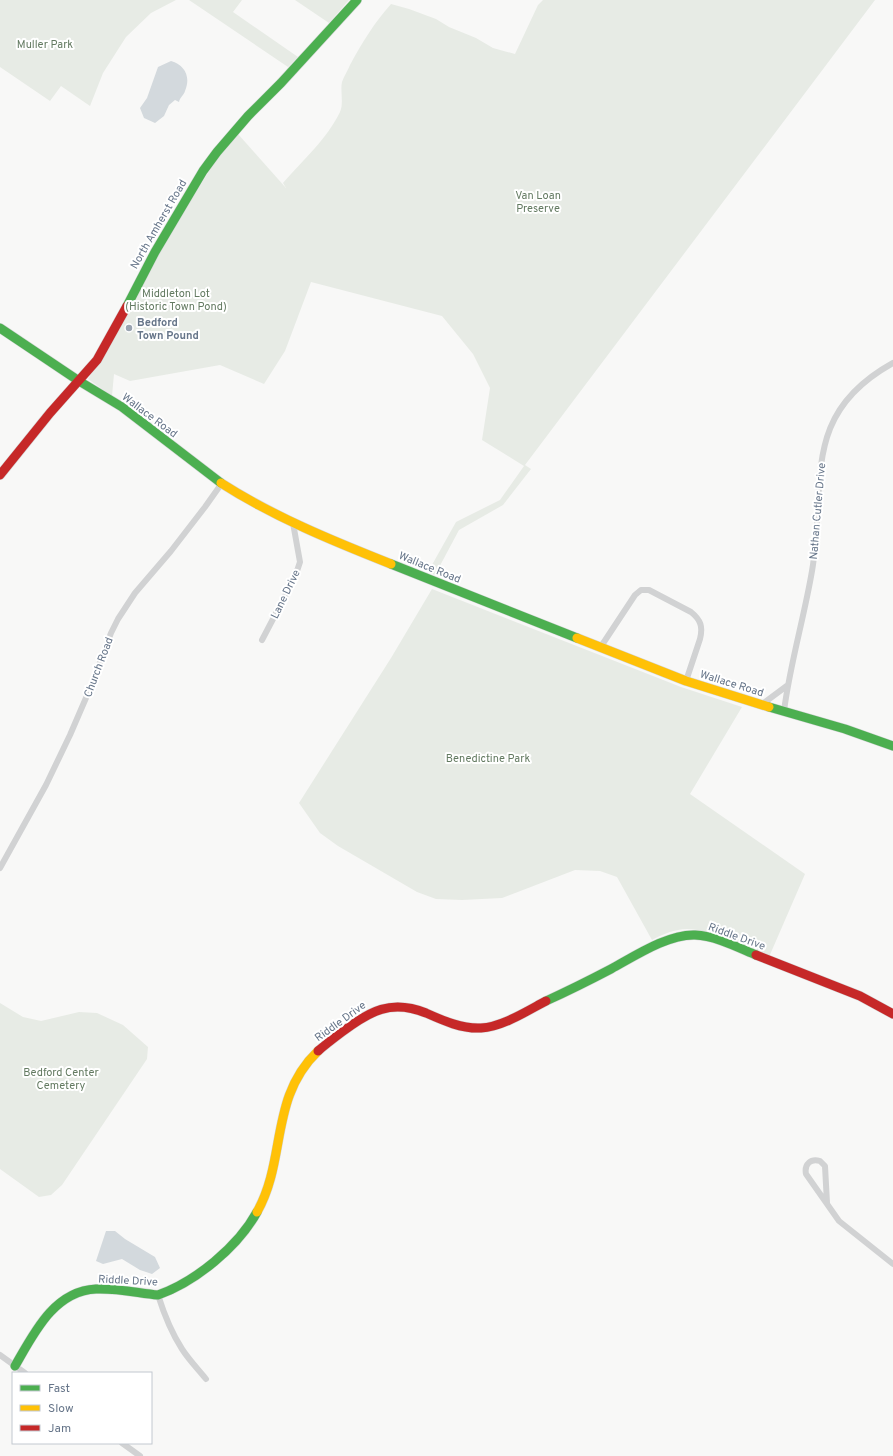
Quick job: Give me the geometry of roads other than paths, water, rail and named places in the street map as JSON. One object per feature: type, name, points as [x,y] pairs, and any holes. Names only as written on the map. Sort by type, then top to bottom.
[{"type":"street","name":"North Amherst Road","points":[[0,475],[50,413],[91,368],[103,350],[155,252],[203,171],[217,152],[248,116],[281,83],[357,0]]},
{"type":"street","name":"Wallace Road","points":[[0,328],[18,338],[79,381],[134,416],[222,483],[246,498],[293,523],[371,557],[686,681],[761,705],[868,736],[893,746]]},
{"type":"street","name":"Nathan Cutler Drive","points":[[784,711],[812,571],[821,462],[828,432],[843,404],[859,386],[893,363]]},
{"type":"street","name":"Church Road","points":[[0,868],[46,784],[70,735],[118,618],[135,593],[180,539],[222,483]]},
{"type":"street","name":"Lane Drive","points":[[262,640],[295,577],[300,562],[293,523]]},
{"type":"street","points":[[600,648],[635,595],[641,590],[649,590],[691,612],[697,617],[701,624],[702,632],[686,681]]},
{"type":"street","points":[[761,705],[788,685]]},
{"type":"street","name":"Riddle Drive","points":[[15,1366],[40,1323],[49,1311],[65,1299],[80,1292],[96,1290],[158,1295],[174,1288],[213,1262],[236,1241],[251,1223],[266,1195],[274,1165],[284,1111],[303,1068],[325,1045],[356,1021],[376,1010],[392,1007],[408,1008],[459,1026],[475,1028],[491,1026],[593,979],[662,943],[677,937],[693,935],[709,937],[724,942],[860,996],[893,1014]]},
{"type":"street","points":[[827,1203],[825,1166],[820,1161],[810,1161],[806,1167],[806,1174],[839,1221],[893,1264]]},
{"type":"street","points":[[158,1295],[173,1335],[206,1379]]},
{"type":"street","points":[[0,1355],[24,1372]]},
{"type":"street","points":[[123,1444],[140,1456]]},
{"type":"place","name":"Bedford Town Pound","points":[[129,328]]},
{"type":"park label","name":"Muller Park","points":[[45,44]]},
{"type":"park label","name":"Van Loan Preserve","points":[[538,201]]},
{"type":"park label","name":"Middleton Lot (Historic Town Pond)","points":[[176,299]]},
{"type":"park label","name":"Benedictine Park","points":[[488,758]]},
{"type":"park label","name":"Bedford Center Cemetery","points":[[61,1078]]}]
